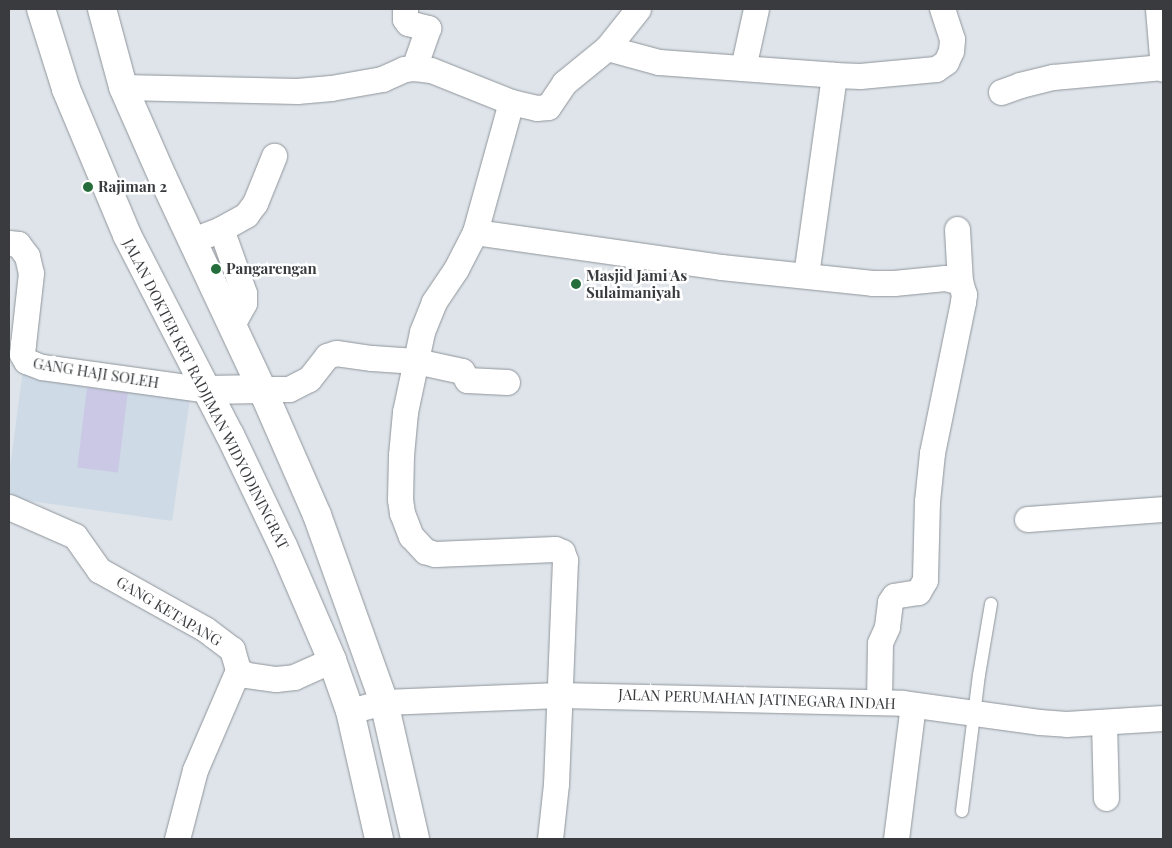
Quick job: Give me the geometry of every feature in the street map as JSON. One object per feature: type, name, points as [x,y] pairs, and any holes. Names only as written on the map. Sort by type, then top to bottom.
[{"type":"main road","name":"JALAN DOKTER KRT RADJIMAN WIDYODININGRAT","points":[[42,9],[66,90],[127,235],[207,390],[283,546],[332,660],[350,711],[380,839]]},
{"type":"main road","points":[[102,9],[123,87],[262,388],[317,515],[384,702],[415,839]]},
{"type":"main road","points":[[207,390],[262,388]]},
{"type":"street","points":[[405,9],[405,19],[408,23],[428,28],[414,68]]},
{"type":"street","points":[[123,87],[297,91],[331,88],[382,79],[404,69],[414,68],[431,70],[511,102],[536,108],[548,107],[564,84],[607,48],[638,9]]},
{"type":"street","points":[[743,68],[756,9]]},
{"type":"street","points":[[607,48],[659,62],[834,76],[860,76],[936,68],[946,62],[951,51],[952,39],[942,9]]},
{"type":"street","points":[[1001,92],[1053,77],[1163,68],[1158,9]]},
{"type":"street","points":[[806,275],[834,76]]},
{"type":"street","points":[[511,102],[475,232],[456,269],[434,302],[422,332],[405,412],[401,455],[402,513],[411,536],[425,551],[435,554],[555,549],[562,552],[565,560],[556,784],[550,839]]},
{"type":"street","points":[[193,240],[221,229],[246,215],[255,203],[274,156]]},
{"type":"street","points":[[221,229],[244,293],[244,304],[232,325]]},
{"type":"street","points":[[879,702],[880,643],[887,627],[890,602],[894,596],[918,592],[925,580],[927,501],[932,453],[964,294],[960,282],[957,229]]},
{"type":"street","points":[[475,232],[721,267],[878,284],[945,278],[960,282]]},
{"type":"street","name":"GANG HAJI SOLEH","points":[[9,243],[18,244],[27,256],[31,273],[22,354],[26,361],[42,367],[207,390]]},
{"type":"street","points":[[262,388],[289,390],[309,379],[327,356],[336,353],[416,361],[462,371],[466,380],[507,382]]},
{"type":"street","name":"GANG KETAPANG","points":[[9,506],[75,536],[99,570],[205,629],[232,649],[238,670]]},
{"type":"street","points":[[1027,519],[1163,509]]},
{"type":"street","points":[[177,839],[195,770],[238,670],[247,675],[276,679],[294,677],[332,660]]},
{"type":"street","name":"JALAN PERUMAHAN JATINEGARA INDAH","points":[[350,711],[384,702],[559,695],[879,702],[1039,722],[1104,723],[1163,718]]},
{"type":"street","points":[[896,839],[913,705]]},
{"type":"street","points":[[1104,723],[1106,798]]},
{"type":"lane","points":[[962,812],[991,604]]},
{"type":"shaded area","points":[[23,369],[191,392],[172,521],[9,498],[9,476]]},
{"type":"shaded area","points":[[87,388],[128,393],[118,472],[77,467]]},
{"type":"place","name":"Rajiman 2","points":[[88,187]]},
{"type":"place","name":"Pangarengan","points":[[216,269]]},
{"type":"place","name":"Masjid Jami As Sulaimaniyah","points":[[576,284]]}]
